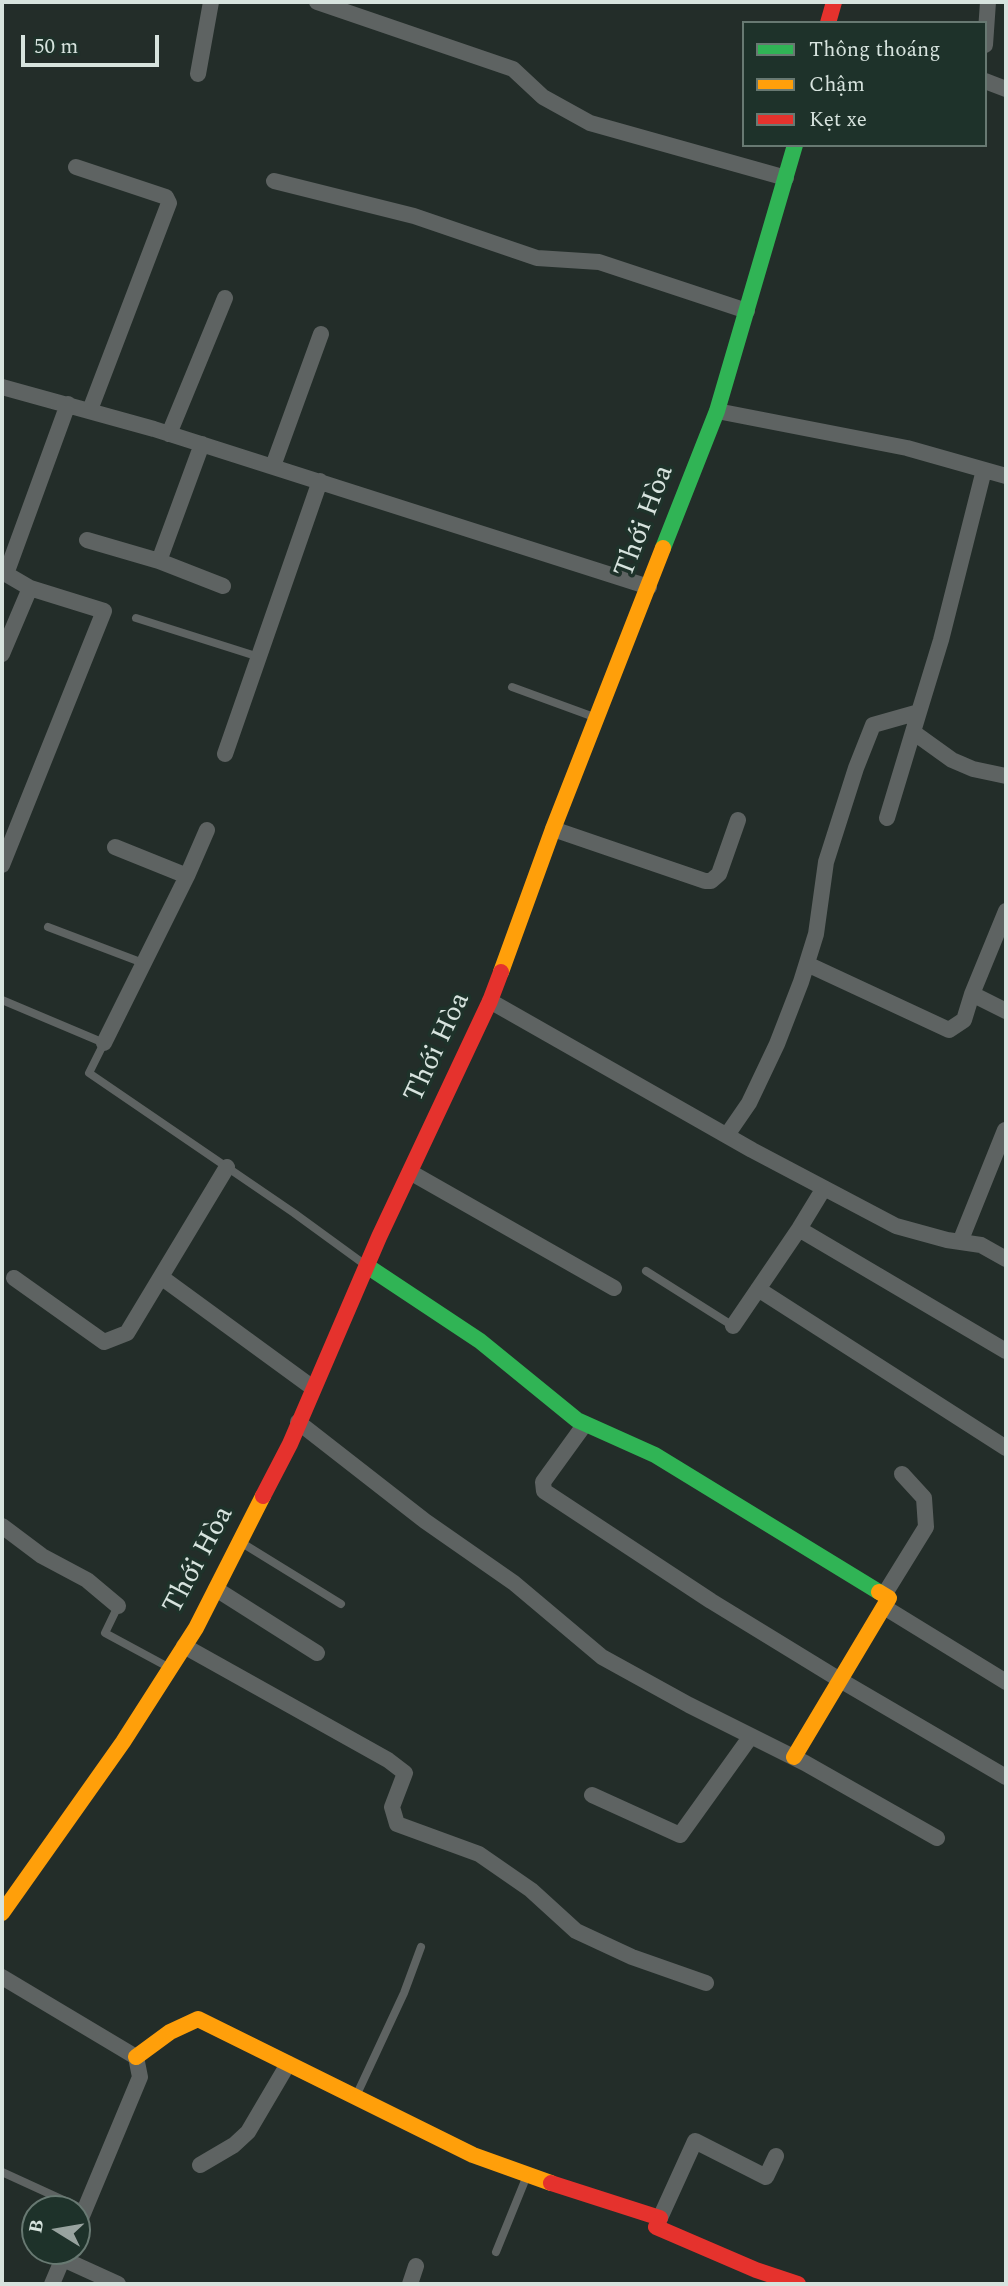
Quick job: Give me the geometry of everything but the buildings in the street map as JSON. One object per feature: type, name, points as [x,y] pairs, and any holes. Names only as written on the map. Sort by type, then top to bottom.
[{"type":"street","points":[[198,74],[211,2]]},
{"type":"street","points":[[317,2],[513,69],[543,97],[590,122],[786,178]]},
{"type":"street","points":[[829,21],[834,2]]},
{"type":"street","points":[[987,21],[988,2]]},
{"type":"street","points":[[987,82],[1006,89]]},
{"type":"street","name":"Thới Hòa","points":[[2,1913],[123,1742],[184,1646],[216,1589],[290,1444],[367,1266],[490,1001],[553,829],[717,411],[794,147]]},
{"type":"street","points":[[76,167],[166,197],[169,203],[90,410]]},
{"type":"street","points":[[274,181],[414,216],[537,258],[599,262],[747,311]]},
{"type":"street","points":[[169,434],[225,298]]},
{"type":"street","points":[[272,466],[321,334]]},
{"type":"street","points":[[2,387],[202,444],[649,587]]},
{"type":"street","points":[[2,865],[104,611],[30,588],[6,574],[6,563],[68,404]]},
{"type":"street","points":[[717,411],[907,448],[1006,476]]},
{"type":"street","points":[[159,561],[202,444]]},
{"type":"street","points":[[887,818],[941,640],[984,470]]},
{"type":"street","points":[[225,754],[320,481]]},
{"type":"street","points":[[87,540],[159,561],[223,586]]},
{"type":"street","points":[[2,654],[30,588]]},
{"type":"street","points":[[727,1135],[749,1103],[777,1044],[807,964],[816,934],[826,862],[856,768],[873,725],[919,712]]},
{"type":"street","points":[[913,732],[952,760],[973,769],[1006,776]]},
{"type":"street","points":[[553,829],[711,881],[719,874],[738,820]]},
{"type":"street","points":[[104,1043],[207,831]]},
{"type":"street","points":[[115,847],[187,876]]},
{"type":"street","points":[[807,964],[950,1030],[964,1020],[972,994],[999,948],[1006,911]]},
{"type":"street","points":[[972,994],[1006,1011]]},
{"type":"street","points":[[490,1001],[896,1227],[981,1245],[1006,1259]]},
{"type":"street","points":[[960,1242],[1005,1130]]},
{"type":"street","points":[[14,1278],[104,1342],[127,1333],[227,1167]]},
{"type":"street","points":[[410,1172],[614,1288]]},
{"type":"street","points":[[733,1326],[824,1188]]},
{"type":"street","points":[[799,1229],[1006,1351]]},
{"type":"street","points":[[367,1266],[480,1341],[541,1392],[585,1424],[655,1455],[1006,1682]]},
{"type":"street","points":[[161,1278],[313,1388]]},
{"type":"street","points":[[758,1289],[1006,1448]]},
{"type":"street","points":[[298,1422],[425,1521],[514,1583],[602,1657],[794,1757],[937,1838]]},
{"type":"street","points":[[585,1424],[543,1482],[544,1491],[711,1601],[1006,1777]]},
{"type":"street","points":[[794,1757],[926,1527],[924,1499],[902,1474]]},
{"type":"street","points":[[2,1526],[42,1556],[87,1580],[118,1606]]},
{"type":"street","points":[[216,1589],[317,1653]]},
{"type":"street","points":[[184,1646],[388,1760],[405,1773],[392,1807],[397,1824],[479,1854],[531,1890],[576,1931],[632,1957],[706,1983]]},
{"type":"street","points":[[592,1795],[680,1835],[751,1736]]},
{"type":"street","points":[[2,1977],[136,2057],[140,2077],[91,2195]]},
{"type":"street","points":[[136,2057],[170,2032],[198,2019],[473,2155],[527,2176],[660,2218]]},
{"type":"street","points":[[200,2165],[234,2145],[248,2132],[288,2064]]},
{"type":"street","points":[[776,2156],[766,2177],[695,2141],[656,2227],[756,2270],[798,2284]]},
{"type":"street","points":[[52,2284],[60,2265]]},
{"type":"street","points":[[83,2265],[118,2284]]},
{"type":"street","points":[[410,2284],[416,2266]]},
{"type":"lane","points":[[136,618],[259,657]]},
{"type":"lane","points":[[512,687],[597,718]]},
{"type":"lane","points":[[48,927],[143,963]]},
{"type":"lane","points":[[2,1000],[104,1043],[89,1073],[367,1266]]},
{"type":"lane","points":[[646,1271],[733,1326]]},
{"type":"lane","points":[[241,1542],[341,1604]]},
{"type":"lane","points":[[118,1606],[106,1633],[170,1668]]},
{"type":"lane","points":[[356,2097],[404,1993],[421,1947]]},
{"type":"lane","points":[[2,2172],[52,2195]]},
{"type":"lane","points":[[496,2252],[527,2176]]},
{"type":"traffic: fast","points":[[663,548],[717,411],[794,147]]},
{"type":"traffic: fast","points":[[367,1266],[480,1341],[577,1420],[655,1455],[879,1592]]},
{"type":"traffic: slow","points":[[501,972],[553,829],[663,548]]},
{"type":"traffic: slow","points":[[2,1913],[123,1742],[196,1628],[263,1496]]},
{"type":"traffic: slow","points":[[794,1757],[889,1598],[879,1592]]},
{"type":"traffic: slow","points":[[136,2057],[170,2032],[198,2019],[473,2155],[551,2183]]},
{"type":"traffic: jam","points":[[829,21],[834,2]]},
{"type":"traffic: jam","points":[[263,1496],[290,1444],[379,1237],[490,1001],[501,972]]},
{"type":"traffic: jam","points":[[551,2183],[660,2218],[656,2227],[756,2270],[798,2284]]}]
